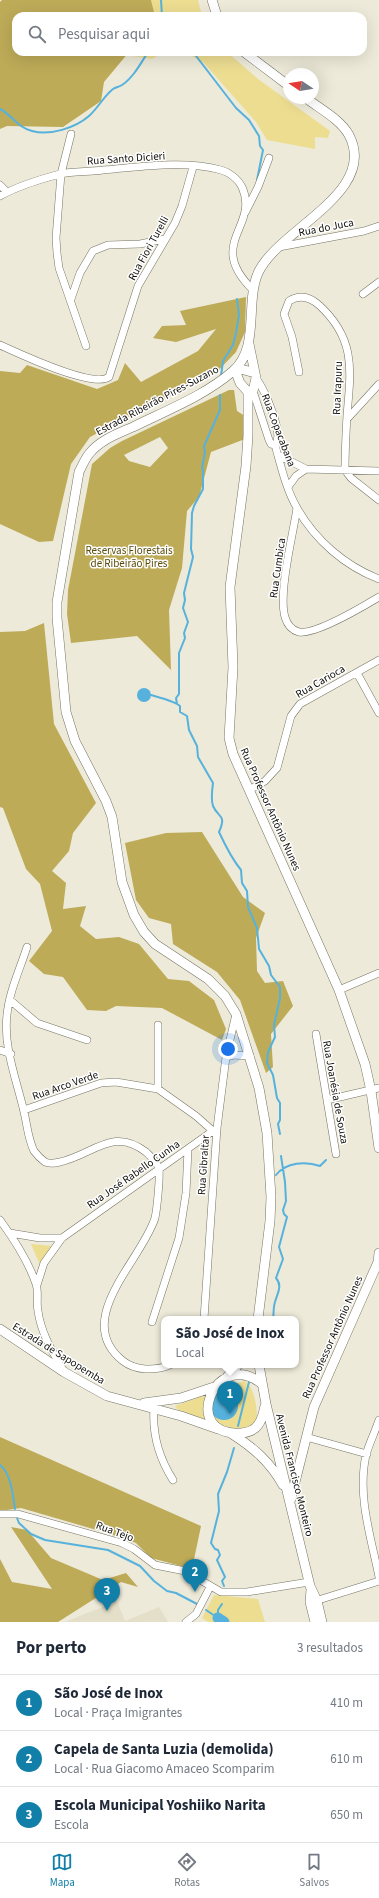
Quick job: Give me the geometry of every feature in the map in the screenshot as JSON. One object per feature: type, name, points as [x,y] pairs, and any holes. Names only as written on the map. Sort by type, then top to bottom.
[{"type":"main road","points":[[212,0],[216,12]]},
{"type":"main road","points":[[249,56],[283,81]]},
{"type":"main road","points":[[250,392],[256,375],[248,342],[252,290],[261,267],[277,248],[339,196],[352,177],[355,163],[354,149],[346,131],[335,120],[314,104]]},
{"type":"main road","name":"Estrada Ribeirão Pires-Suzano","points":[[248,342],[245,354],[236,369],[218,382],[189,400],[104,440],[89,453],[79,472],[59,586],[57,618],[66,712],[75,741],[106,801],[112,817],[122,882],[134,915],[144,932],[155,944],[217,987],[236,1014],[250,1056],[264,1111],[271,1197],[270,1221],[258,1316]]},
{"type":"main road","points":[[236,369],[256,375]]},
{"type":"main road","name":"Estrada Ribeirão Pires-Suzano","points":[[236,369],[240,383],[250,392]]},
{"type":"main road","points":[[218,382],[240,383]]},
{"type":"main road","name":"Rua Professor Antônio Nunes","points":[[250,392],[246,466],[230,587],[233,667],[229,738],[233,754],[339,990],[375,1090],[379,1148]]},
{"type":"main road","name":"Rua Professor Antônio Nunes","points":[[289,1499],[320,1392],[378,1262],[379,1253]]},
{"type":"main road","name":"Estrada de Sapopemba","points":[[0,1329],[64,1372],[97,1392],[129,1403]]},
{"type":"main road","points":[[129,1403],[167,1401],[192,1395],[214,1387],[227,1377],[235,1368]]},
{"type":"main road","name":"Avenida Francisco Monteiro","points":[[259,1368],[266,1404],[310,1586],[314,1602],[322,1622]]},
{"type":"main road","points":[[227,1377],[242,1375],[256,1379],[262,1384]]},
{"type":"main road","points":[[214,1387],[210,1395],[207,1411],[213,1425],[218,1429]]},
{"type":"main road","points":[[129,1403],[154,1408],[196,1420],[232,1434],[251,1446],[265,1460],[277,1474],[289,1499]]},
{"type":"main road","points":[[232,1434],[254,1430],[259,1426],[266,1404]]},
{"type":"main road","points":[[282,1470],[291,1471],[299,1468]]},
{"type":"main road","name":"Avenida Francisco Monteiro","points":[[314,1602],[315,1622]]},
{"type":"street","points":[[71,134],[61,174],[56,238],[57,253],[59,268],[86,346]]},
{"type":"street","points":[[252,290],[242,280],[236,270],[232,255],[237,234],[244,215],[258,187],[269,158]]},
{"type":"street","name":"Rua Santo Dicieri","points":[[3,194],[61,174],[167,166],[193,167],[222,170],[237,180],[244,193],[244,215]]},
{"type":"street","name":"Rua Fiori Turelli","points":[[0,345],[59,370],[102,380],[109,377],[138,286],[166,239],[182,206],[193,167]]},
{"type":"street","points":[[0,185],[3,194]]},
{"type":"street","name":"Rua do Juca","points":[[277,248],[364,231],[379,226]]},
{"type":"street","points":[[71,299],[80,272],[93,250],[108,244],[140,244],[166,239]]},
{"type":"street","points":[[363,294],[379,282]]},
{"type":"street","name":"Rua Irapuru","points":[[299,372],[293,341],[284,314],[289,301],[300,297],[312,300],[327,312],[344,338],[351,364],[345,470]]},
{"type":"street","points":[[256,375],[270,403],[278,441],[275,445]]},
{"type":"street","points":[[347,420],[379,384]]},
{"type":"street","name":"Rua Copacabana","points":[[250,392],[269,440],[275,445],[288,487],[297,508],[316,533],[338,556],[356,569],[379,579]]},
{"type":"street","points":[[278,455],[306,469],[379,472]]},
{"type":"street","points":[[288,487],[296,476],[306,469]]},
{"type":"street","points":[[345,470],[351,478],[379,500]]},
{"type":"street","name":"Rua Cumbica","points":[[297,508],[284,588],[283,606],[284,616],[292,629],[299,632],[317,629],[379,596]]},
{"type":"street","name":"Rua Carioca","points":[[249,790],[265,781],[277,768],[286,732],[295,709],[307,699],[379,660]]},
{"type":"street","points":[[356,673],[379,713]]},
{"type":"street","points":[[24,1110],[6,1025],[10,1000],[27,947]]},
{"type":"street","points":[[339,990],[379,973]]},
{"type":"street","points":[[10,1000],[37,1023],[87,1040]]},
{"type":"street","name":"Rua Gibraltar","points":[[204,1316],[215,1130],[226,1057],[236,1014]]},
{"type":"street","points":[[158,1025],[158,1089]]},
{"type":"street","name":"Rua Joanésia de Souza","points":[[316,1034],[336,1154]]},
{"type":"street","points":[[0,1050],[11,1054]]},
{"type":"street","points":[[226,1057],[234,1054],[250,1056]]},
{"type":"street","name":"Rua Arco Verde","points":[[159,1168],[151,1157],[138,1146],[126,1141],[103,1144],[65,1161],[56,1163],[45,1162],[34,1150],[24,1110],[101,1083],[116,1082],[158,1089],[215,1130]]},
{"type":"street","points":[[327,1100],[375,1090]]},
{"type":"street","name":"Rua José Rabello Cunha","points":[[37,1285],[44,1263],[62,1238],[159,1168],[215,1130]]},
{"type":"street","points":[[152,1322],[179,1238],[186,1193],[188,1149]]},
{"type":"street","points":[[159,1168],[155,1218],[114,1291],[106,1310],[104,1320],[105,1334],[110,1346],[117,1356],[125,1362],[145,1369],[162,1368]]},
{"type":"street","points":[[0,1220],[10,1233],[25,1258],[37,1285],[38,1312],[42,1329],[49,1347],[64,1372]]},
{"type":"street","points":[[10,1233],[40,1238],[62,1238]]},
{"type":"street","points":[[154,1408],[154,1430],[160,1456],[163,1465],[173,1480]]},
{"type":"street","points":[[379,1420],[367,1454],[363,1475],[363,1491],[376,1548],[379,1577]]},
{"type":"street","points":[[306,1437],[367,1454]]},
{"type":"street","name":"Rua Tejo","points":[[0,1514],[24,1515],[122,1543],[134,1549],[155,1566],[185,1571],[210,1587],[221,1592],[247,1592],[310,1586]]},
{"type":"street","points":[[314,1602],[379,1581]]},
{"type":"street","points":[[186,1622],[193,1618],[210,1587]]},
{"type":"shaded area","points":[[151,0],[198,0],[201,12],[154,12]]},
{"type":"shaded area","points":[[132,56],[157,56],[152,59]]},
{"type":"shaded area","points":[[192,56],[232,56],[258,79],[283,97],[283,104],[293,104],[330,131],[328,138],[315,137],[315,149],[267,140],[256,122],[203,62]]},
{"type":"shaded area","points":[[31,1244],[51,1246],[40,1265]]},
{"type":"shaded area","points":[[244,1381],[251,1387],[257,1413],[256,1423],[253,1427],[246,1431],[196,1418],[179,1410],[175,1406]]},
{"type":"shaded area","points":[[214,1595],[258,1599],[265,1622],[208,1622],[202,1618]]},
{"type":"shaded area","points":[[117,1601],[125,1621],[159,1607],[168,1622],[65,1622]]},
{"type":"green space","points":[[2,0],[151,0],[154,12],[12,12],[12,56],[126,56],[104,82],[101,101],[63,127],[7,126],[0,129],[0,2]]},
{"type":"green space","name":"Reservas Florestais de Ribeirão Pires","points":[[246,297],[245,332],[236,352],[215,374],[90,437],[71,464],[53,541],[39,542],[0,524],[0,371],[20,373],[27,365],[97,389],[118,380],[125,363],[141,382],[198,351],[216,329],[176,342],[153,338],[162,326],[186,325],[180,311]]},
{"type":"green space","name":"Reservas Florestais de Ribeirão Pires","points":[[229,390],[234,390],[237,411],[245,416],[245,439],[211,452],[199,497],[187,511],[182,568],[169,610],[171,670],[137,636],[71,643],[67,614],[68,590],[92,464],[110,448]],"holes":[[[160,437],[168,448],[150,467],[129,461],[124,455]]]},
{"type":"green space","points":[[44,623],[54,724],[96,803],[73,833],[69,851],[52,871],[66,883],[63,909],[86,906],[80,926],[96,939],[119,937],[139,944],[168,979],[189,981],[214,1000],[226,1029],[222,1040],[162,1008],[116,1006],[106,1011],[87,1010],[63,977],[44,974],[29,961],[52,931],[40,884],[26,869],[3,808],[0,807],[0,632],[25,631]]},
{"type":"green space","points":[[202,832],[243,897],[265,913],[256,938],[257,971],[265,983],[283,981],[293,1006],[271,1034],[273,1067],[266,1073],[240,1000],[217,972],[173,944],[171,924],[149,918],[136,900],[125,843],[166,833]]},
{"type":"green space","points":[[0,1437],[201,1526],[192,1569],[151,1558],[136,1543],[107,1533],[21,1508],[0,1511]]},
{"type":"green space","points":[[11,1527],[27,1530],[51,1558],[103,1580],[126,1573],[138,1587],[121,1582],[58,1622],[0,1622],[0,1559],[12,1582],[52,1589]]},
{"type":"water","points":[[144,688],[149,690],[151,695],[149,700],[144,702],[139,700],[137,695],[139,690]]},
{"type":"water","points":[[224,1392],[234,1396],[238,1406],[234,1416],[224,1420],[214,1416],[210,1406],[214,1396]]},
{"type":"waterway","points":[[161,0],[162,12]]},
{"type":"waterway","points":[[0,109],[23,127],[32,131],[54,132],[62,130],[77,124],[89,116],[113,89],[121,86],[130,78],[145,56]]},
{"type":"waterway","points":[[196,56],[236,108],[249,120],[259,136],[260,146],[263,150],[257,180]]},
{"type":"waterway","points":[[221,376],[223,361],[233,345],[236,333],[239,315],[237,299]]},
{"type":"waterway","points":[[220,395],[220,410],[204,446],[205,453],[202,467],[203,489],[192,513],[191,549],[193,557],[184,593],[185,600],[183,608],[188,622],[184,633],[185,638],[179,653],[179,694],[176,698],[177,704],[180,706],[180,712],[187,716],[189,730],[197,746],[198,757],[213,783],[212,804],[222,819],[219,832],[229,852],[241,870],[242,883],[247,891],[248,907],[257,928],[259,949],[269,966],[271,975],[280,987],[280,998],[274,1025],[275,1037],[268,1052],[267,1063],[273,1075],[277,1098],[280,1103],[280,1120],[278,1124],[280,1134]]},
{"type":"waterway","points":[[151,695],[177,704]]},
{"type":"waterway","points":[[273,1316],[274,1304],[279,1287],[276,1278],[283,1259],[279,1247],[287,1217],[283,1210],[286,1201],[281,1156]]},
{"type":"waterway","points":[[276,1175],[285,1167],[291,1165],[309,1163],[320,1166],[326,1160]]},
{"type":"waterway","points":[[238,1426],[249,1382]]},
{"type":"waterway","points":[[224,1586],[222,1581],[225,1577],[217,1560],[220,1555],[218,1550],[215,1549],[211,1543],[219,1511],[218,1494],[227,1472],[234,1448]]},
{"type":"waterway","points":[[0,1465],[7,1473],[15,1509]]},
{"type":"waterway","points":[[17,1518],[19,1523],[31,1534],[45,1540],[108,1550],[140,1566],[154,1581],[167,1591],[176,1593],[197,1604]]},
{"type":"waterway","points":[[218,1618],[218,1610],[222,1604]]},
{"type":"waterway","points":[[206,1610],[218,1618]]},
{"type":"waterway","points":[[218,1618],[224,1622]]},
{"type":"place","name":"São José de Inox","points":[[230,1414]]},
{"type":"place","name":"Capela de Santa Luzia (demolida)","points":[[195,1592]]},
{"type":"place","name":"Escola Municipal Yoshiiko Narita","points":[[107,1611]]}]
